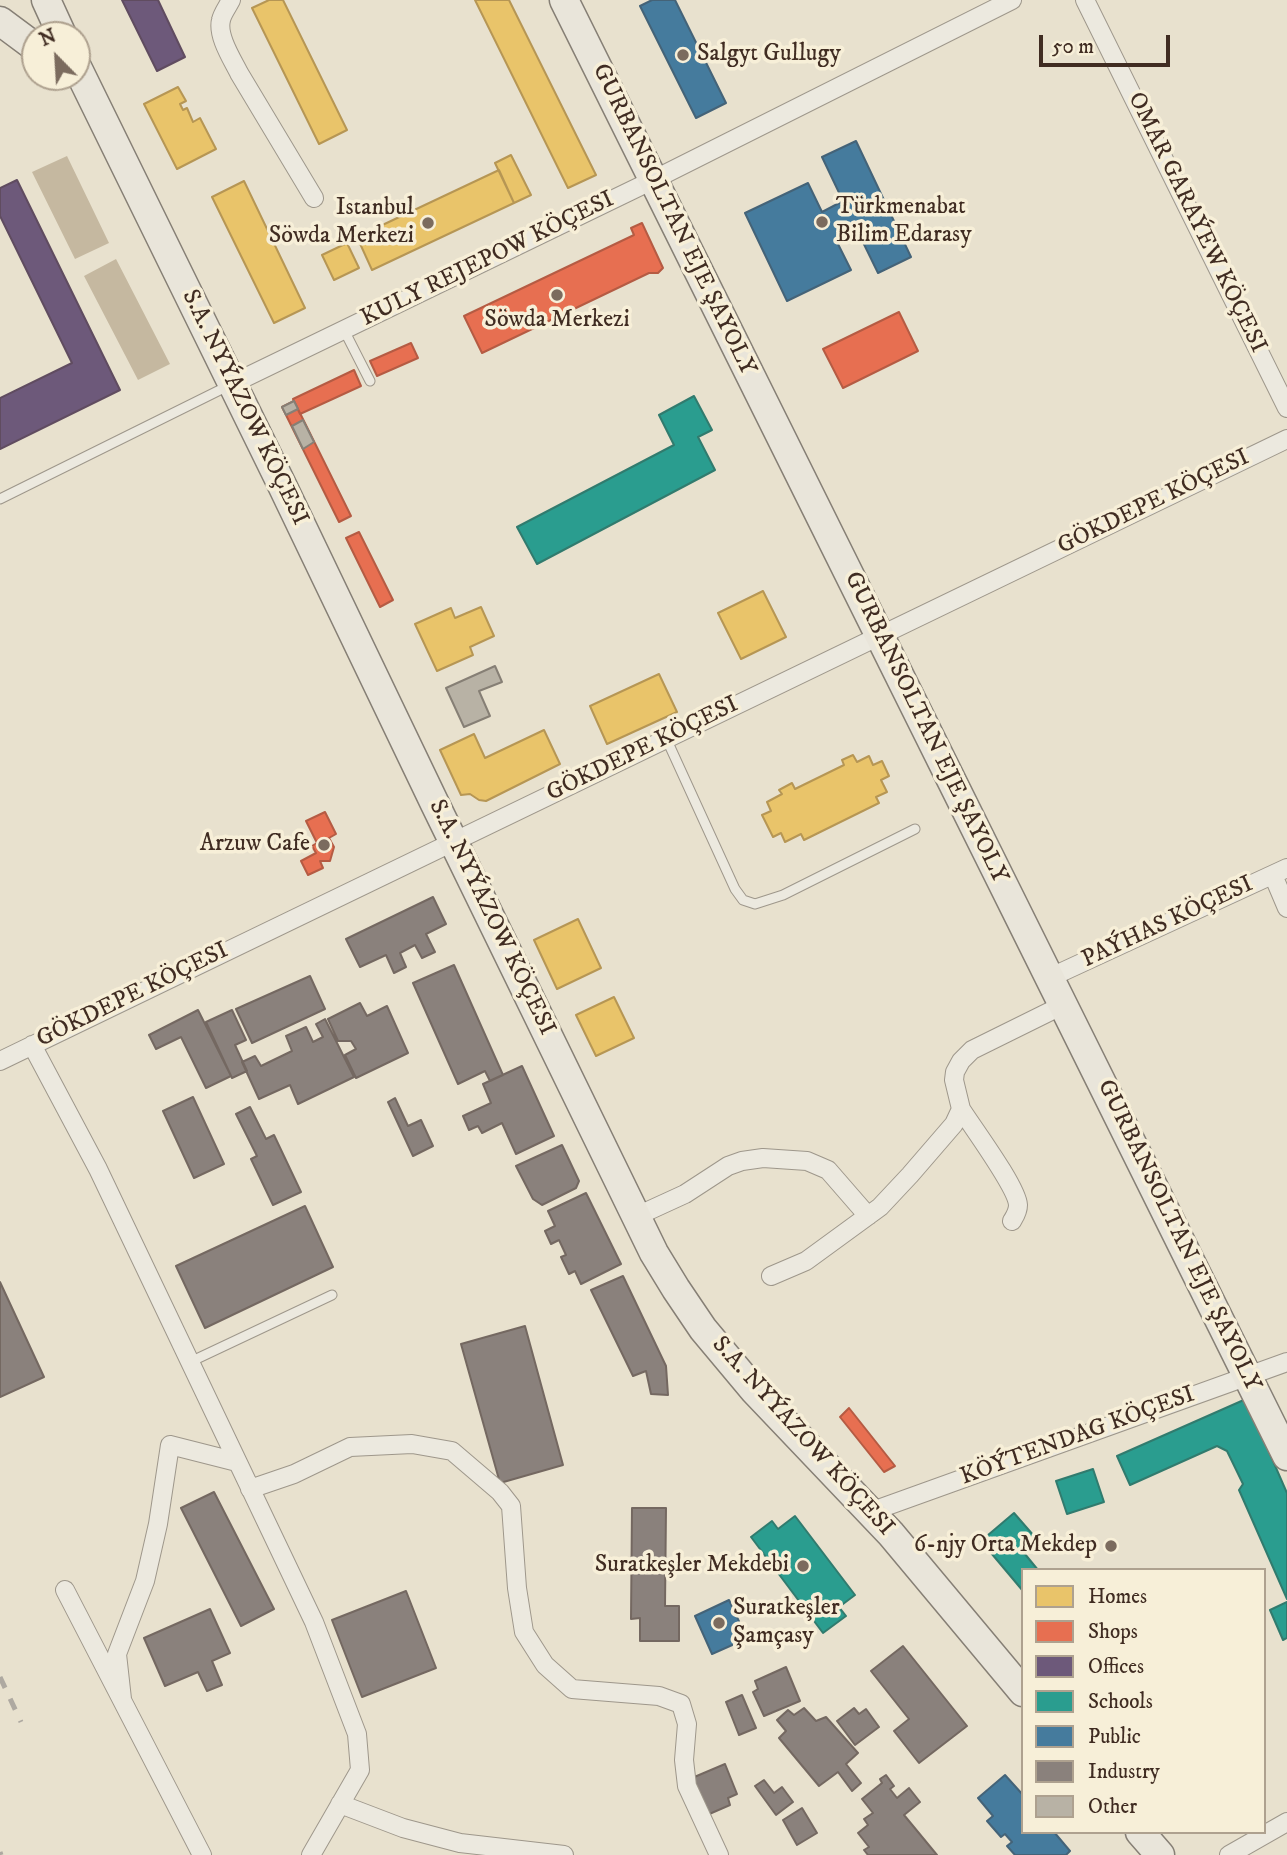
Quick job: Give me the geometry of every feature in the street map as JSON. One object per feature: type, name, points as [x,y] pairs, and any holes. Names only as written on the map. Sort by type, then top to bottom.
[{"type":"main road","points":[[46,0],[56,21]]},
{"type":"main road","name":"GURBANSOLTAN EJE ŞAYOLY","points":[[564,0],[1287,1456]]},
{"type":"main road","points":[[0,21],[21,37]]},
{"type":"main road","name":"S.A. NYÝAZOW KÖÇESI","points":[[85,91],[232,384],[654,1253],[703,1329],[754,1390],[891,1534],[1021,1690]]},
{"type":"main road","points":[[1142,1834],[1160,1855]]},
{"type":"street","points":[[231,0],[220,21],[222,37],[239,73],[314,198]]},
{"type":"street","name":"KULY REJEPOW KÖÇESI","points":[[232,384],[653,180],[1012,0]]},
{"type":"street","name":"OMAR GARAÝEW KÖÇESI","points":[[1086,0],[1287,408]]},
{"type":"street","name":"GÖKDEPE KÖÇESI","points":[[0,1061],[1287,439]]},
{"type":"street","points":[[1280,871],[1287,908]]},
{"type":"street","name":"PAÝHAS KÖÇESI","points":[[1049,978],[1280,871]]},
{"type":"street","points":[[1012,1221],[1018,1211],[1018,1203],[1010,1185],[961,1109],[954,1080],[955,1072],[961,1061],[972,1051],[1063,1005]]},
{"type":"street","points":[[32,1045],[98,1169],[314,1622],[356,1734],[360,1770],[311,1855]]},
{"type":"street","points":[[771,1276],[806,1261],[880,1207],[954,1124],[961,1109]]},
{"type":"street","points":[[637,1216],[685,1194],[728,1166],[763,1158],[807,1161],[828,1170],[868,1216]]},
{"type":"street","name":"KÖÝTENDAG KÖÇESI","points":[[870,1512],[1287,1362]]},
{"type":"street","points":[[250,1489],[294,1474],[350,1447],[412,1444],[452,1451],[500,1492],[511,1506],[517,1588],[524,1632],[545,1665],[572,1689],[659,1696],[681,1704],[687,1724],[684,1760],[687,1786],[719,1855]]},
{"type":"street","points":[[122,1699],[117,1654],[145,1581],[158,1524],[170,1446],[237,1462]]},
{"type":"street","points":[[65,1590],[202,1855]]},
{"type":"street","points":[[341,1804],[402,1828],[460,1843],[564,1855]]},
{"type":"street","points":[[1266,1834],[1287,1822]]},
{"type":"street","points":[[1229,1855],[1266,1834]]},
{"type":"lane","points":[[344,330],[370,381]]},
{"type":"lane","name":"KULY REJEPOW KÖÇESI","points":[[0,499],[232,384]]},
{"type":"lane","points":[[666,738],[735,889],[743,900],[755,904],[783,895],[915,829]]},
{"type":"lane","points":[[190,1362],[332,1295]]},
{"type":"shaded area","points":[[67,156],[109,243],[75,259],[32,172]]},
{"type":"shaded area","points":[[116,259],[170,364],[138,380],[84,276]]},
{"type":"building: Homes","points":[[269,0],[283,0],[347,130],[319,144],[252,8]]},
{"type":"building: Homes","points":[[475,0],[509,0],[596,175],[568,188]]},
{"type":"building: Homes","points":[[178,87],[186,101],[180,104],[183,110],[187,108],[193,122],[200,118],[216,149],[177,169],[144,104]]},
{"type":"building: Homes","points":[[511,155],[531,195],[514,203],[495,163]]},
{"type":"building: Homes","points":[[499,170],[514,203],[372,270],[357,237]]},
{"type":"building: Homes","points":[[244,181],[305,308],[274,323],[212,197]]},
{"type":"building: Homes","points":[[347,243],[359,268],[334,280],[322,255]]},
{"type":"building: Homes","points":[[763,591],[786,637],[741,659],[718,613]]},
{"type":"building: Homes","points":[[481,607],[494,636],[470,647],[473,655],[437,671],[415,624],[451,608],[455,618]]},
{"type":"building: Homes","points":[[659,674],[677,712],[607,744],[590,706]]},
{"type":"building: Homes","points":[[544,730],[560,764],[486,801],[470,794],[461,795],[440,750],[474,734],[485,758]]},
{"type":"building: Homes","points":[[853,755],[857,762],[869,756],[873,765],[882,761],[889,776],[881,780],[887,792],[876,797],[879,803],[804,840],[801,834],[785,842],[781,833],[773,837],[762,815],[771,811],[767,802],[782,794],[779,790],[792,783],[795,789],[844,765],[842,760]]},
{"type":"building: Homes","points":[[578,919],[601,968],[557,989],[534,940]]},
{"type":"building: Homes","points":[[614,997],[634,1038],[596,1056],[576,1015]]},
{"type":"building: Shops","name":"Söwda Merkezi","points":[[642,223],[663,268],[658,273],[649,273],[482,353],[464,316],[634,235],[631,228]]},
{"type":"building: Shops","points":[[899,312],[918,351],[843,388],[823,349]]},
{"type":"building: Shops","points":[[411,343],[418,358],[377,376],[370,361]]},
{"type":"building: Shops","points":[[354,370],[361,386],[300,414],[293,399]]},
{"type":"building: Shops","points":[[294,401],[351,516],[339,522],[282,407]]},
{"type":"building: Shops","points":[[359,532],[393,600],[380,607],[346,538]]},
{"type":"building: Shops","name":"Arzuw Cafe","points":[[325,812],[336,834],[329,838],[334,847],[330,861],[320,861],[323,868],[308,875],[301,861],[316,853],[312,846],[317,843],[306,821]]},
{"type":"building: Shops","points":[[849,1408],[895,1466],[884,1472],[840,1417]]},
{"type":"building: Offices","points":[[122,0],[158,0],[185,57],[157,71]]},
{"type":"building: Offices","points":[[17,180],[120,390],[0,449],[0,398],[72,363],[0,216],[0,188]]},
{"type":"building: Schools","points":[[694,396],[712,430],[698,437],[715,470],[537,564],[517,527],[674,445],[659,415]]},
{"type":"building: Schools","points":[[1246,1399],[1287,1493],[1287,1599],[1239,1490],[1243,1484],[1227,1451],[1217,1446],[1130,1485],[1117,1456]]},
{"type":"building: Schools","points":[[1093,1469],[1104,1502],[1067,1514],[1056,1481]]},
{"type":"building: Schools","points":[[1014,1513],[1034,1536],[1020,1548],[1036,1568],[1021,1568],[1021,1589],[981,1541]]},
{"type":"building: Schools","name":"Suratkeşler Mekdebi","points":[[795,1516],[855,1595],[839,1607],[846,1616],[823,1633],[751,1537],[772,1521],[778,1529]]},
{"type":"building: Schools","points":[[1287,1602],[1287,1638],[1283,1640],[1270,1610]]},
{"type":"building: Public","name":"Salgyt Gullugy","points":[[652,0],[675,0],[726,103],[696,118],[640,6]]},
{"type":"building: Public","name":"Türkmenabat Bilim Edarasy","points":[[856,141],[911,257],[878,273],[857,230],[836,240],[851,270],[787,301],[745,213],[808,183],[822,212],[843,201],[822,157]]},
{"type":"building: Public","name":"Suratkeşler Şamçasy","points":[[729,1600],[743,1630],[735,1634],[739,1642],[712,1654],[695,1616]]},
{"type":"building: Public","points":[[1005,1775],[1021,1793],[1021,1834],[1056,1834],[1070,1851],[1066,1855],[1015,1855],[1007,1846],[1012,1842],[1005,1834],[1001,1837],[987,1821],[993,1816],[978,1798]]},
{"type":"building: Industry","points":[[433,897],[446,924],[426,934],[435,952],[422,958],[415,945],[400,953],[406,967],[394,973],[386,955],[360,967],[346,939]]},
{"type":"building: Industry","points":[[454,965],[503,1075],[490,1081],[485,1071],[458,1084],[413,983]]},
{"type":"building: Industry","points":[[310,976],[325,1009],[252,1043],[236,1009]]},
{"type":"building: Industry","points":[[360,1003],[367,1016],[387,1006],[408,1053],[356,1078],[345,1055],[356,1049],[351,1041],[338,1041],[328,1019]]},
{"type":"building: Industry","points":[[198,1010],[231,1076],[206,1088],[181,1037],[156,1049],[149,1035]]},
{"type":"building: Industry","points":[[232,1010],[246,1040],[235,1045],[247,1071],[232,1078],[206,1022]]},
{"type":"building: Industry","points":[[325,1019],[354,1077],[298,1104],[290,1085],[259,1099],[242,1062],[255,1056],[261,1066],[292,1051],[286,1036],[306,1027],[313,1042],[323,1037],[316,1024]]},
{"type":"building: Industry","points":[[522,1066],[554,1136],[516,1154],[502,1123],[482,1133],[478,1126],[469,1130],[463,1116],[491,1103],[483,1084]]},
{"type":"building: Industry","points":[[193,1097],[224,1164],[194,1178],[163,1111]]},
{"type":"building: Industry","points":[[395,1098],[408,1126],[421,1120],[433,1146],[413,1156],[388,1102]]},
{"type":"building: Industry","points":[[250,1107],[266,1139],[274,1135],[301,1192],[273,1205],[251,1159],[257,1156],[236,1114]]},
{"type":"building: Industry","points":[[562,1145],[579,1181],[576,1188],[542,1205],[533,1199],[516,1166]]},
{"type":"building: Industry","points":[[586,1193],[621,1264],[581,1284],[575,1271],[569,1274],[561,1257],[566,1255],[559,1240],[551,1244],[545,1231],[555,1226],[548,1211]]},
{"type":"building: Industry","points":[[305,1206],[333,1267],[205,1328],[176,1266]]},
{"type":"building: Industry","points":[[623,1276],[666,1366],[668,1395],[651,1394],[646,1371],[633,1376],[591,1290]]},
{"type":"building: Industry","points":[[0,1282],[44,1377],[0,1397]]},
{"type":"building: Industry","points":[[525,1326],[563,1465],[500,1483],[461,1344]]},
{"type":"building: Industry","points":[[214,1492],[274,1609],[241,1626],[181,1508]]},
{"type":"building: Industry","points":[[632,1508],[666,1508],[665,1606],[679,1606],[679,1641],[640,1641],[640,1618],[631,1619]]},
{"type":"building: Industry","points":[[406,1591],[436,1668],[362,1697],[332,1620]]},
{"type":"building: Industry","points":[[210,1609],[230,1653],[212,1661],[222,1685],[207,1691],[198,1672],[165,1686],[144,1638]]},
{"type":"building: Industry","points":[[903,1646],[967,1726],[919,1763],[894,1731],[909,1719],[871,1671]]},
{"type":"building: Industry","points":[[786,1667],[800,1701],[764,1716],[753,1692],[758,1689],[755,1681]]},
{"type":"building: Industry","points":[[742,1695],[756,1728],[739,1735],[726,1702]]},
{"type":"building: Industry","points":[[804,1708],[816,1721],[826,1717],[858,1753],[846,1764],[861,1783],[852,1791],[838,1772],[819,1786],[779,1738],[786,1731],[777,1720],[788,1710],[794,1715]]},
{"type":"building: Industry","points":[[854,1708],[859,1714],[866,1709],[879,1727],[855,1745],[837,1721]]},
{"type":"building: Industry","points":[[725,1764],[737,1794],[728,1798],[730,1805],[707,1815],[692,1778]]},
{"type":"building: Industry","points":[[886,1775],[894,1786],[890,1789],[897,1798],[909,1788],[920,1802],[904,1815],[937,1855],[868,1855],[864,1850],[869,1847],[858,1833],[868,1825],[864,1819],[873,1813],[862,1799],[882,1783],[880,1779]]},
{"type":"building: Industry","points":[[764,1780],[774,1793],[782,1787],[793,1802],[776,1815],[755,1786]]},
{"type":"building: Industry","points":[[802,1808],[817,1833],[797,1845],[783,1820]]},
{"type":"building: Other","points":[[294,401],[298,409],[286,415],[282,407]]},
{"type":"building: Other","points":[[303,420],[314,442],[303,449],[292,426]]},
{"type":"building: Other","points":[[495,666],[502,682],[479,691],[490,716],[464,727],[446,688]]},
{"type":"railway","points":[[0,1677],[21,1722]]},
{"type":"place","name":"Salgyt Gullugy","points":[[683,55]]},
{"type":"place","name":"Türkmenabat Bilim Edarasy","points":[[822,222]]},
{"type":"place","name":"Istanbul Söwda Merkezi","points":[[428,223]]},
{"type":"place","name":"Söwda Merkezi","points":[[557,295]]},
{"type":"place","name":"Arzuw Cafe","points":[[324,845]]},
{"type":"place","name":"6-njy Orta Mekdep","points":[[1111,1546]]},
{"type":"place","name":"Suratkeşler Mekdebi","points":[[803,1566]]},
{"type":"place","name":"Suratkeşler Şamçasy","points":[[719,1623]]}]
